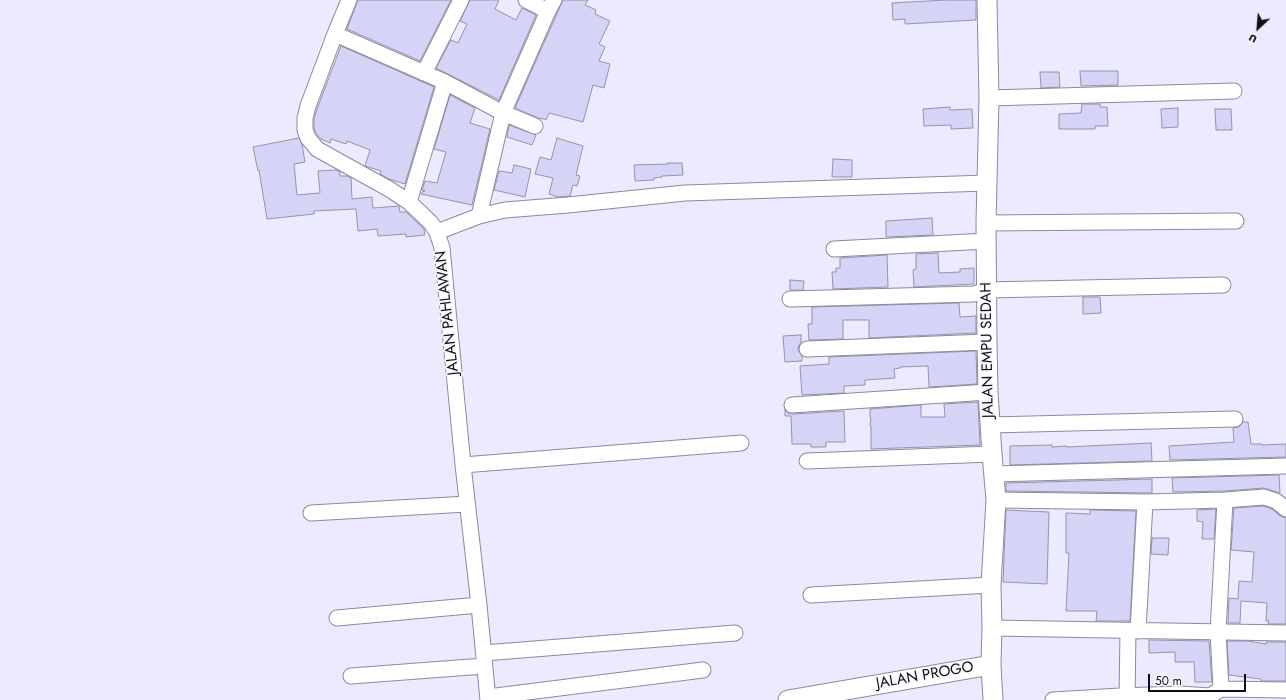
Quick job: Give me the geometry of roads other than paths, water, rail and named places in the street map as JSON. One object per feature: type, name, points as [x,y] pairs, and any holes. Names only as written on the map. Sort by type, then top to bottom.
[{"type":"street","name":"JALAN PAHLAWAN","points":[[350,0],[335,34],[308,106],[305,125],[308,138],[318,149],[390,189],[409,202],[431,223],[437,232],[442,248],[463,465],[480,605],[488,698]]},
{"type":"street","points":[[424,73],[461,0]]},
{"type":"street","points":[[478,216],[503,113],[551,6],[526,0]]},
{"type":"street","name":"JALAN EMPU SEDAH","points":[[987,0],[989,98],[986,290],[988,392],[996,500],[991,585],[992,700]]},
{"type":"street","points":[[335,34],[445,82],[503,113],[534,126]]},
{"type":"street","points":[[409,202],[445,82]]},
{"type":"street","points":[[989,98],[1234,91]]},
{"type":"street","points":[[437,232],[478,216],[505,210],[685,193],[987,183]]},
{"type":"street","points":[[834,249],[986,232],[1236,221]]},
{"type":"street","points":[[790,299],[974,294],[986,290],[1224,285]]},
{"type":"street","points":[[807,349],[987,342]]},
{"type":"street","points":[[792,405],[988,392]]},
{"type":"street","points":[[990,425],[1235,419]]},
{"type":"street","points":[[463,465],[741,443]]},
{"type":"street","points":[[807,461],[992,454]]},
{"type":"street","points":[[994,474],[1286,466]]},
{"type":"street","points":[[996,500],[1145,502],[1224,500],[1264,497],[1276,501],[1286,509]]},
{"type":"street","points":[[1214,695],[1224,500]]},
{"type":"street","points":[[1127,698],[1145,502]]},
{"type":"street","points":[[311,513],[468,504]]},
{"type":"street","points":[[811,595],[991,585]]},
{"type":"street","points":[[337,618],[480,605]]},
{"type":"street","points":[[992,628],[1286,633]]},
{"type":"street","points":[[351,676],[484,659],[735,633]]},
{"type":"street","name":"JALAN PROGO","points":[[788,700],[991,665]]},
{"type":"street","points":[[488,698],[703,670]]},
{"type":"street","points":[[1053,700],[1083,697],[1180,697],[1282,693]]}]
